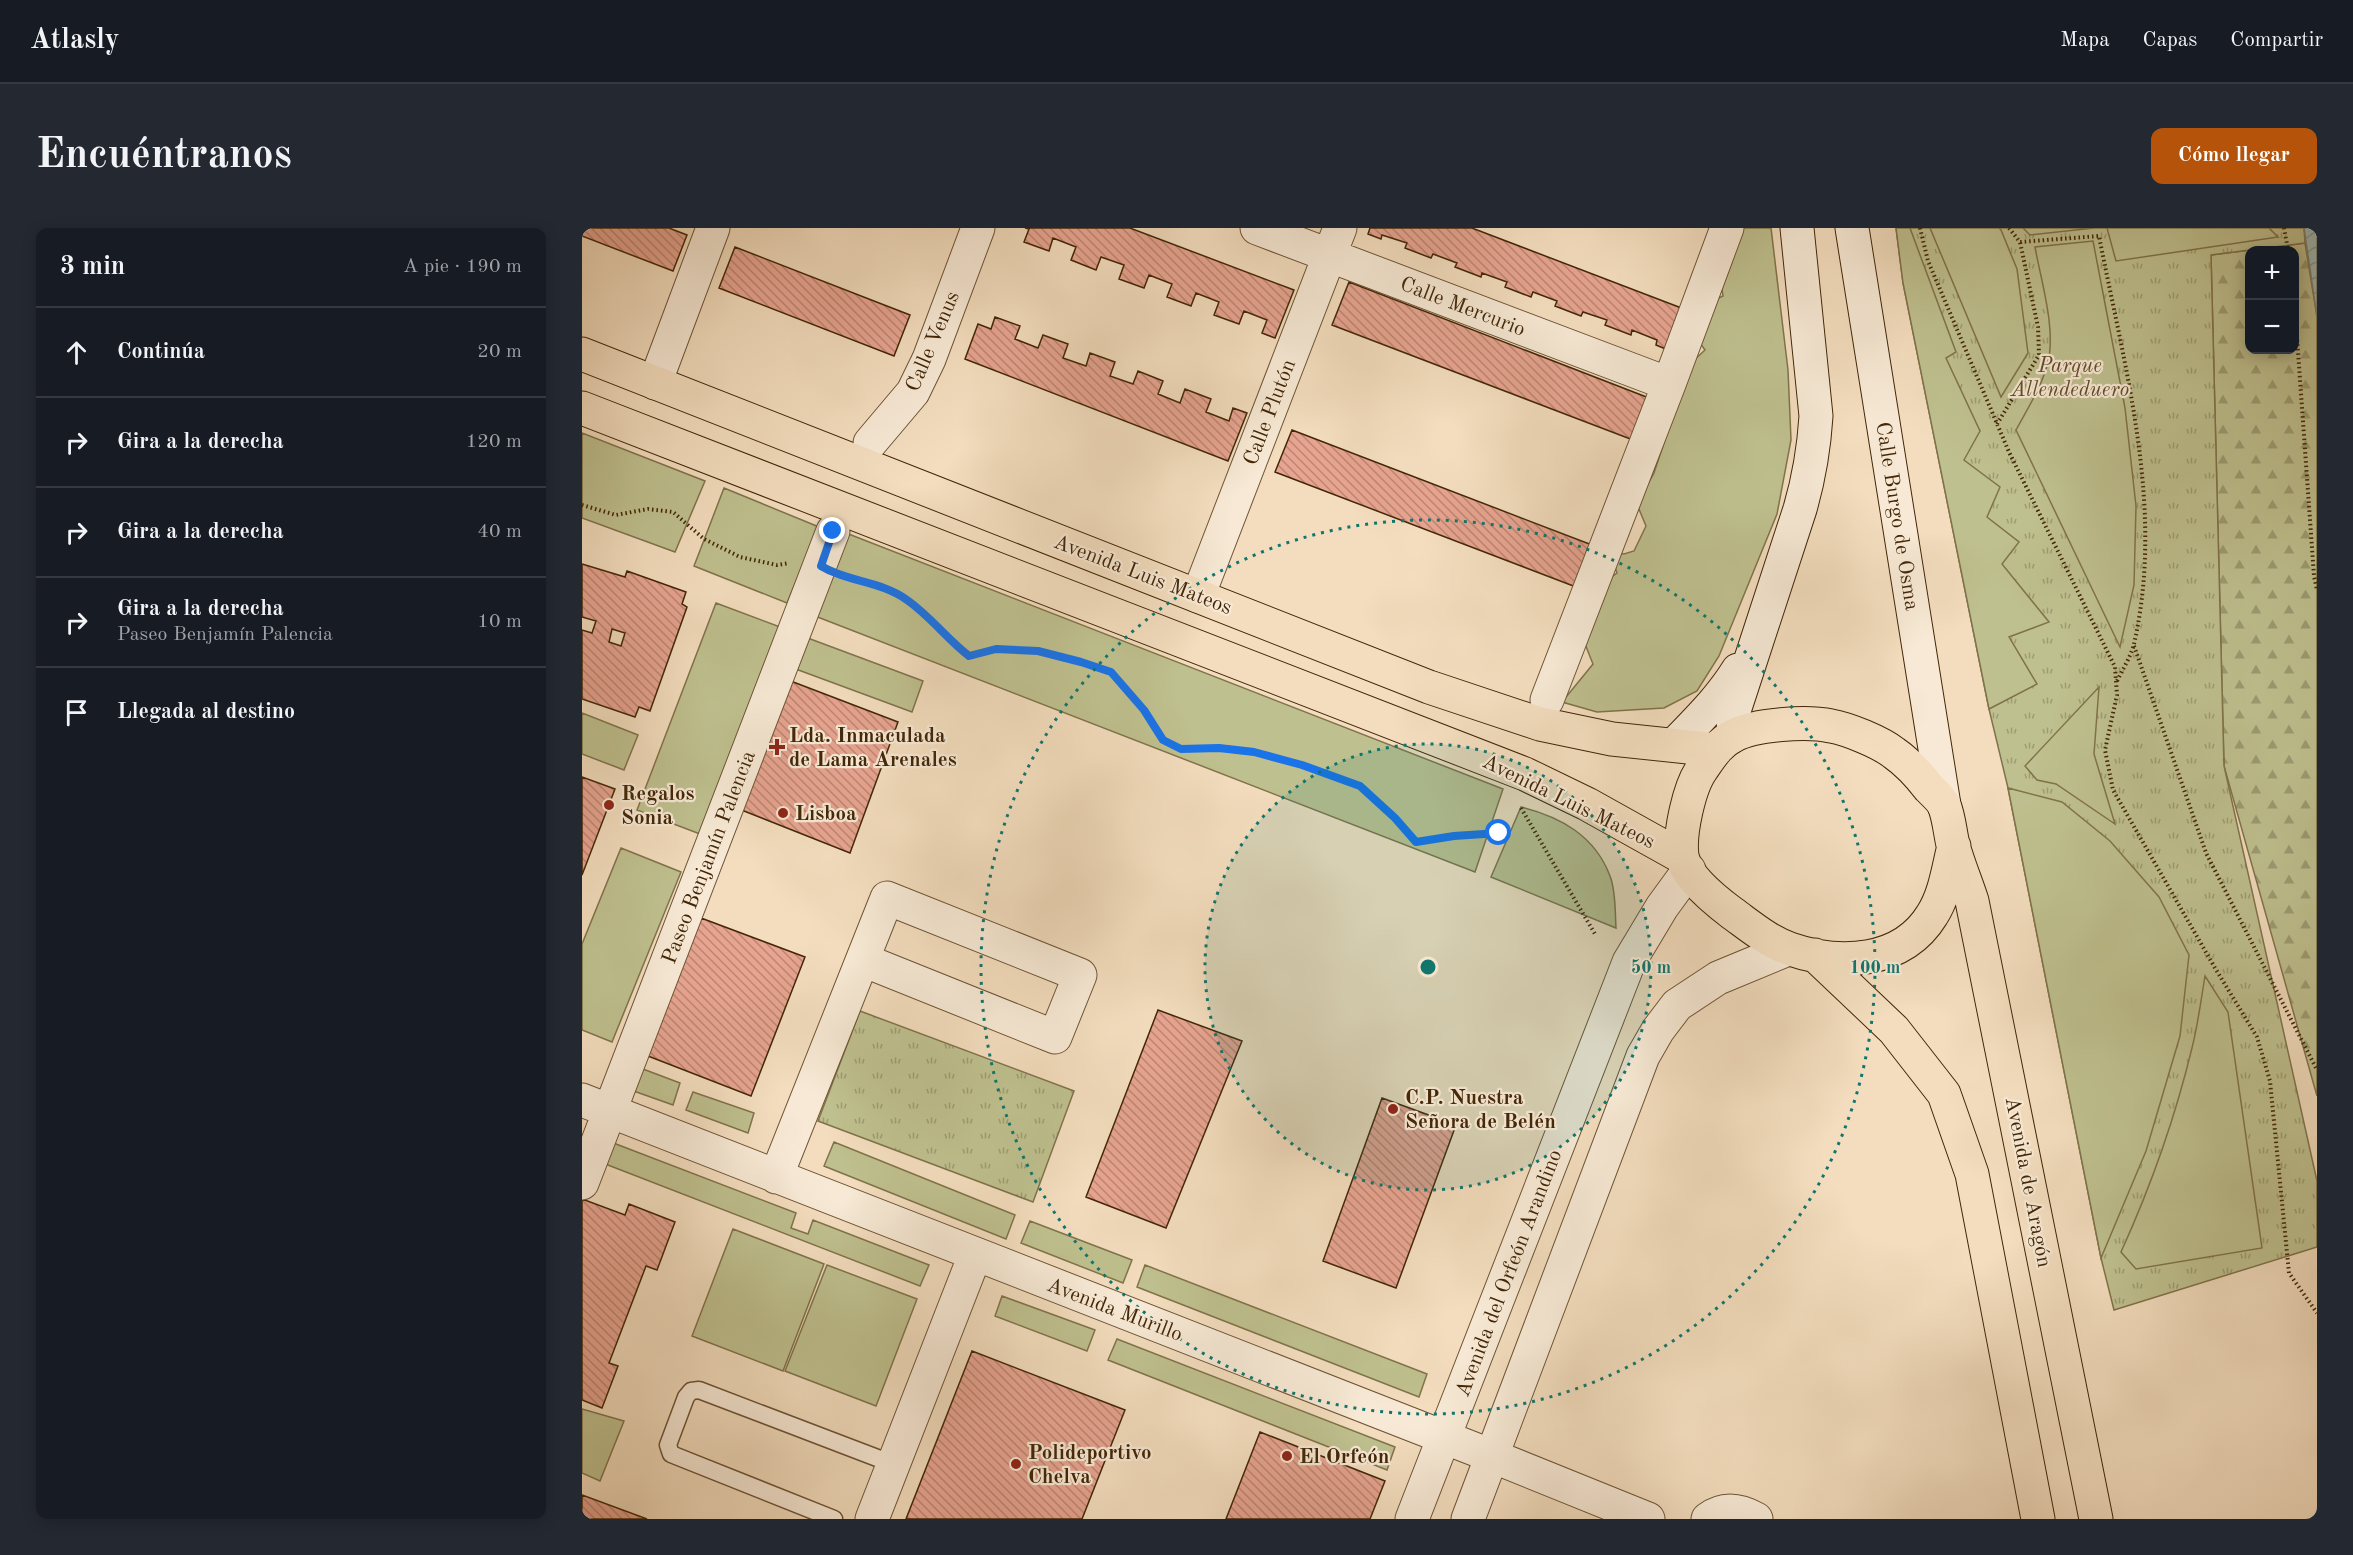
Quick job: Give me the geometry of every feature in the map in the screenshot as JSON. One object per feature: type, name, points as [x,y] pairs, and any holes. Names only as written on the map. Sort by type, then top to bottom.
[{"type":"highway","name":"Avenida Luis Mateos","points":[[582,354],[1429,687],[1540,724],[1612,739],[1674,745],[1724,743]]},
{"type":"highway","name":"Avenida Luis Mateos","points":[[582,408],[1525,774],[1587,804],[1686,864]]},
{"type":"highway","points":[[1944,805],[1921,778],[1893,751],[1831,726],[1786,725],[1755,728],[1724,743],[1699,774],[1686,813],[1686,864],[1714,899],[1754,929],[1802,952],[1894,1030],[1944,1094],[1972,1174],[2038,1519]]},
{"type":"highway","name":"Avenida de Aragón","points":[[1944,805],[1954,846],[1972,901],[2096,1519]]},
{"type":"highway","points":[[1802,952],[1846,959],[1873,958],[1894,950],[1915,937],[1932,916],[1943,892],[1954,846]]},
{"type":"street","points":[[655,383],[713,228]]},
{"type":"street","name":"Calle Venus","points":[[870,443],[913,392],[929,359],[978,228]]},
{"type":"street","name":"Calle Mercurio","points":[[1257,228],[1335,242],[1670,384]]},
{"type":"street","points":[[1547,700],[1670,384],[1726,228]]},
{"type":"street","points":[[1724,743],[1800,509],[1814,448],[1816,416],[1797,228]]},
{"type":"street","name":"Calle Burgo de Osma","points":[[1852,228],[1944,805]]},
{"type":"street","name":"Calle Plutón","points":[[1198,596],[1335,242]]},
{"type":"street","name":"Paseo Benjamín Palencia","points":[[582,1183],[596,1105],[821,566],[833,531]]},
{"type":"street","points":[[1674,745],[1724,692],[1757,641]]},
{"type":"street","name":"Avenida del Orfeón Arandino","points":[[1412,1519],[1629,962],[1686,864]]},
{"type":"street","points":[[776,1177],[863,960],[888,898],[1080,975],[1055,1037],[863,960]]},
{"type":"street","points":[[1468,1519],[1643,1056],[1658,1030],[1677,1005],[1718,978],[1802,952]]},
{"type":"street","name":"Avenida Murillo","points":[[596,1105],[1648,1519]]},
{"type":"street","points":[[872,1519],[975,1255]]},
{"type":"street","points":[[1708,1519],[1714,1514],[1729,1510],[1744,1512],[1756,1519]]},
{"type":"lane","points":[[834,1519],[672,1454],[668,1445],[686,1396],[699,1390],[893,1464]]},
{"type":"path","points":[[1920,228],[1928,261],[2008,452],[2115,667],[2117,695],[2105,750],[2112,790],[2257,1037],[2270,1081],[2289,1273],[2317,1313]]},
{"type":"path","points":[[1997,424],[2039,355],[2038,327],[2020,242],[2009,228]]},
{"type":"path","points":[[2284,228],[2287,246]]},
{"type":"path","points":[[2020,242],[2100,236],[2142,454],[2146,555],[2133,646],[2116,683]]},
{"type":"path","points":[[2295,300],[2314,576],[2317,591]]},
{"type":"path","points":[[582,505],[616,515],[648,509],[673,512],[704,539],[740,556],[777,564],[805,561],[821,566],[832,573],[873,583],[906,599],[969,656],[996,649],[1038,651],[1111,672],[1144,710],[1163,740],[1181,749],[1219,748],[1254,752],[1302,765],[1360,786],[1395,818],[1416,842],[1454,836],[1499,833]]},
{"type":"path","points":[[2133,646],[2206,853],[2317,1070]]},
{"type":"path","points":[[1520,807],[1595,934]]},
{"type":"green space","points":[[1738,228],[1771,228],[1788,370],[1791,440],[1777,514],[1719,656],[1697,691],[1664,708],[1597,712],[1562,702],[1593,664],[1585,644],[1598,587],[1617,573],[1612,558],[1614,552],[1624,554],[1634,551],[1646,526],[1636,502],[1640,487],[1649,482],[1654,473],[1690,364],[1705,350],[1697,339],[1710,302],[1723,296],[1719,271]]},
{"type":"green space","name":"Parque Allendeduero","points":[[1896,228],[2304,228],[2305,243],[2282,246],[2245,246],[2245,251],[2211,255],[2224,766],[2317,1181],[2317,1247],[2114,1310],[2101,1258],[2008,788],[1989,709],[1903,283]]},
{"type":"green space","points":[[1896,228],[1910,228],[1956,352],[1946,358],[1980,431],[1964,460],[2000,487],[1987,517],[2019,542],[2002,564],[2049,622],[2009,637],[2037,684],[1989,709],[1903,283]]},
{"type":"green space","points":[[1930,228],[1999,228],[2001,230],[2017,269],[2028,353],[2001,397]]},
{"type":"green space","points":[[2023,228],[2094,228],[2030,235]]},
{"type":"green space","points":[[2107,228],[2269,228],[2278,237],[2116,261]]},
{"type":"green space","points":[[2093,241],[2125,408],[2136,506],[2134,585],[2120,647],[2016,430],[2042,380],[2050,349],[2049,320],[2035,247]]},
{"type":"green space","points":[[2305,243],[2317,317],[2317,1096],[2224,766],[2211,255],[2245,251],[2245,354],[2299,354],[2299,246],[2281,246]]},
{"type":"green space","points":[[582,433],[705,481],[675,552],[582,518]]},
{"type":"green space","points":[[724,488],[819,527],[787,603],[694,566]]},
{"type":"green space","points":[[846,533],[1503,789],[1475,872],[815,616]]},
{"type":"green space","points":[[716,603],[780,627],[700,834],[637,810]]},
{"type":"green space","points":[[805,637],[923,681],[912,712],[793,668]]},
{"type":"green space","points":[[2099,687],[2094,754],[2115,824],[2056,784],[2037,780],[2025,766]]},
{"type":"green space","points":[[582,713],[638,735],[624,770],[582,754]]},
{"type":"green space","points":[[2008,788],[2062,802],[2110,841],[2159,897],[2189,955],[2180,1036],[2146,1151],[2101,1258]]},
{"type":"green space","points":[[1521,807],[1550,816],[1563,823],[1586,839],[1595,850],[1604,862],[1612,882],[1616,928],[1491,877]]},
{"type":"green space","points":[[621,848],[681,872],[612,1042],[582,1030],[582,944]]},
{"type":"green space","points":[[2205,976],[2228,1012],[2262,1248],[2136,1269],[2121,1252],[2152,1177],[2178,1100],[2198,1021]]},
{"type":"green space","points":[[860,1011],[1074,1091],[1033,1202],[818,1121]]},
{"type":"green space","points":[[635,1066],[680,1083],[673,1105],[628,1089]]},
{"type":"green space","points":[[693,1092],[754,1113],[748,1133],[686,1110]]},
{"type":"green space","points":[[603,1139],[796,1213],[791,1228],[808,1234],[813,1220],[929,1265],[920,1286],[595,1160]]},
{"type":"green space","points":[[834,1142],[1015,1215],[1006,1239],[824,1166]]},
{"type":"green space","points":[[1030,1221],[1132,1260],[1123,1283],[1021,1243]]},
{"type":"green space","points":[[733,1229],[824,1264],[783,1371],[692,1336]]},
{"type":"green space","points":[[827,1265],[917,1299],[876,1406],[785,1371]]},
{"type":"green space","points":[[1145,1265],[1427,1374],[1419,1397],[1137,1287]]},
{"type":"green space","points":[[1002,1296],[1095,1330],[1087,1351],[995,1316]]},
{"type":"green space","points":[[1117,1339],[1395,1447],[1387,1470],[1108,1360]]},
{"type":"green space","points":[[582,1409],[624,1421],[600,1481],[582,1473]]},
{"type":"water","points":[[2304,228],[2317,228],[2317,317]]},
{"type":"building","points":[[582,228],[669,228],[687,235],[673,271],[582,236]]},
{"type":"building","points":[[1025,228],[1130,228],[1294,290],[1275,338],[1262,333],[1267,320],[1244,311],[1239,324],[1214,315],[1219,302],[1196,293],[1191,306],[1167,297],[1172,284],[1149,275],[1144,288],[1119,279],[1124,265],[1101,257],[1096,270],[1071,260],[1076,247],[1053,238],[1049,251],[1024,242],[1029,229]]},
{"type":"building","points":[[1370,228],[1472,228],[1684,309],[1668,350],[1656,345],[1657,340],[1632,330],[1631,335],[1605,325],[1607,320],[1583,312],[1581,316],[1555,306],[1557,301],[1533,292],[1531,297],[1505,287],[1507,282],[1482,273],[1481,277],[1455,267],[1457,263],[1433,254],[1431,258],[1405,248],[1407,243],[1382,235],[1381,239],[1368,234]]},
{"type":"building","points":[[735,247],[910,315],[894,356],[719,288]]},
{"type":"building","points":[[1349,282],[1649,398],[1633,440],[1332,325]]},
{"type":"building","points":[[995,317],[1020,326],[1015,339],[1038,348],[1043,335],[1068,344],[1063,358],[1086,366],[1090,353],[1115,362],[1110,376],[1133,384],[1138,371],[1163,381],[1158,394],[1180,403],[1185,389],[1211,399],[1206,412],[1229,421],[1233,408],[1247,413],[1228,461],[965,359],[978,324],[991,329]]},
{"type":"building","points":[[1292,430],[1592,545],[1576,587],[1275,472]]},
{"type":"building","points":[[582,564],[625,577],[627,571],[686,592],[682,604],[687,607],[650,711],[639,707],[635,717],[582,699],[582,630],[592,633],[596,621],[582,617]],"holes":[[[612,629],[625,633],[621,646],[609,642]]]},
{"type":"building","points":[[788,680],[898,722],[850,853],[739,809]]},
{"type":"building","points":[[582,777],[615,789],[582,875]]},
{"type":"building","points":[[701,918],[805,957],[751,1096],[648,1056]]},
{"type":"building","points":[[1158,1010],[1242,1041],[1166,1228],[1086,1197]]},
{"type":"building","points":[[1382,1098],[1456,1125],[1396,1288],[1323,1261]]},
{"type":"building","points":[[582,1199],[625,1215],[629,1204],[675,1222],[657,1270],[646,1266],[609,1363],[618,1366],[602,1408],[582,1400]]},
{"type":"building","name":"Polideportivo Chelva","points":[[972,1351],[1125,1410],[1082,1519],[906,1519]]},
{"type":"building","name":"El Orfeón","points":[[1260,1432],[1385,1481],[1370,1519],[1226,1519]]},
{"type":"building","points":[[582,1495],[647,1519],[582,1519]]},
{"type":"place","name":"Lda. Inmaculada de Lama Arenales","points":[[777,747]]},
{"type":"place","name":"Regalos Sonia","points":[[609,805]]},
{"type":"place","name":"Lisboa","points":[[783,813]]},
{"type":"place","name":"C.P. Nuestra Señora de Belén","points":[[1393,1109]]},
{"type":"place","name":"El Orfeón","points":[[1287,1456]]},
{"type":"place","name":"Polideportivo Chelva","points":[[1016,1464]]},
{"type":"route","points":[[833,531],[821,566],[832,573],[873,583],[906,599],[969,656],[996,649],[1038,651],[1111,672],[1144,710],[1163,740],[1181,749],[1219,748],[1254,752],[1302,765],[1360,786],[1395,818],[1416,842],[1454,836],[1499,833]]}]
